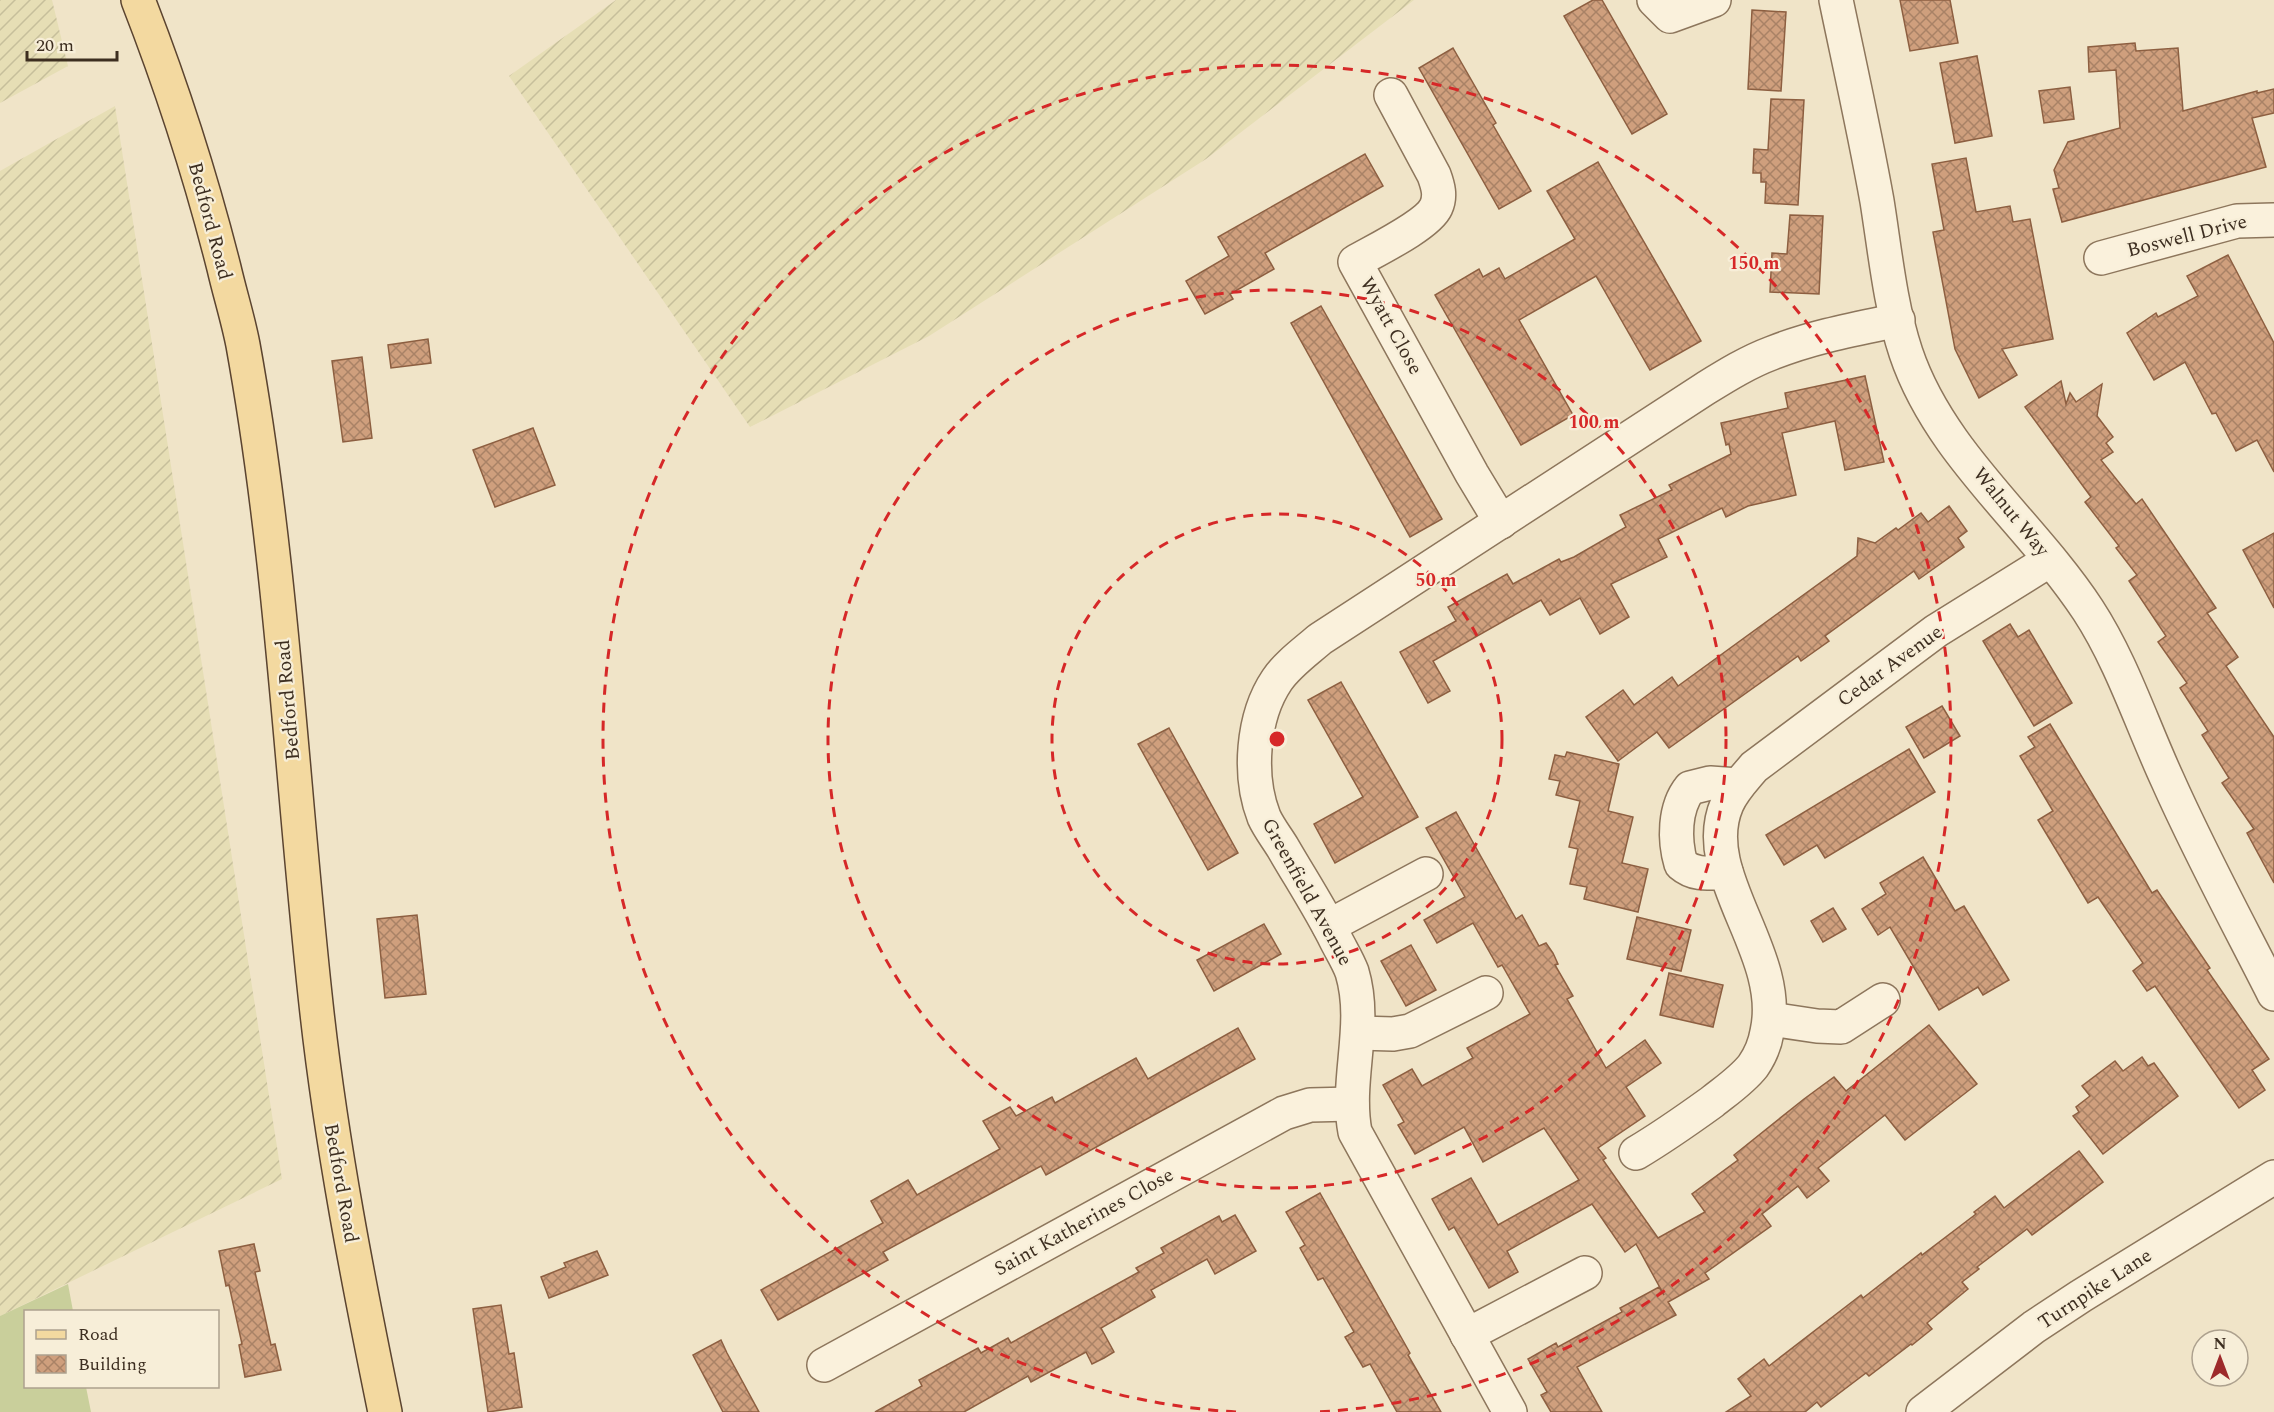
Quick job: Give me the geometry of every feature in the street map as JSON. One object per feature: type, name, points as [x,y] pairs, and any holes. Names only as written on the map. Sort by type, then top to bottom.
[{"type":"main road","name":"Bedford Road","points":[[138,0],[155,43],[205,194],[242,342],[268,513],[285,660],[315,993],[332,1132],[360,1293],[385,1412]]},
{"type":"street","points":[[1654,0],[1670,16],[1714,0]]},
{"type":"street","name":"Walnut Way","points":[[1836,0],[1866,139],[1898,320],[1906,353],[1930,408],[1958,447],[2089,611],[2127,684],[2167,780],[2274,994]]},
{"type":"street","name":"Wyatt Close","points":[[1391,95],[1434,175],[1439,189],[1438,200],[1435,209],[1425,221],[1356,262],[1461,454],[1501,522]]},
{"type":"street","name":"Boswell Drive","points":[[2101,258],[2236,221],[2274,220]]},
{"type":"street","name":"Greenfield Avenue","points":[[1510,1412],[1359,1140],[1353,1120],[1352,1104],[1359,1033],[1352,972],[1329,926],[1264,818],[1256,779],[1255,756],[1258,728],[1266,702],[1277,680],[1298,657],[1320,639],[1706,388],[1741,367],[1772,353],[1806,341],[1898,320]]},
{"type":"street","name":"Cedar Avenue","points":[[1636,1153],[1671,1132],[1740,1081],[1754,1064],[1764,1044],[1770,1019],[1766,976],[1726,872],[1721,852],[1721,833],[1727,805],[1738,785],[1754,767],[1936,631],[2050,560]]},
{"type":"street","points":[[1726,872],[1700,874],[1688,870],[1681,864],[1677,841],[1678,820],[1681,805],[1690,788],[1710,783],[1738,785]]},
{"type":"street","points":[[1329,926],[1426,874]]},
{"type":"street","points":[[1359,1033],[1393,1034],[1410,1031],[1486,993]]},
{"type":"street","points":[[1770,1019],[1841,1027],[1883,1000]]},
{"type":"street","name":"Saint Katherines Close","points":[[824,1365],[1284,1113],[1310,1105],[1352,1104]]},
{"type":"street","name":"Turnpike Lane","points":[[1923,1412],[2034,1328],[2081,1296],[2274,1177]]},
{"type":"street","points":[[1467,1335],[1585,1273]]},
{"type":"shaded area","points":[[0,0],[52,0],[68,66],[0,103]]},
{"type":"shaded area","points":[[616,0],[1414,0],[1206,159],[929,336],[750,427],[509,76]]},
{"type":"shaded area","points":[[115,106],[282,1179],[0,1316],[0,171]]},
{"type":"green space","points":[[68,1284],[73,1310],[24,1310],[24,1388],[86,1388],[91,1412],[0,1412],[0,1316]]},
{"type":"building","points":[[1593,0],[1602,0],[1667,114],[1632,134],[1564,16]]},
{"type":"building","points":[[1900,0],[1950,0],[1958,43],[1910,51]]},
{"type":"building","points":[[1752,10],[1786,12],[1781,91],[1748,89]]},
{"type":"building","points":[[2135,43],[2136,51],[2178,48],[2183,111],[2257,91],[2257,93],[2274,89],[2274,113],[2252,118],[2266,167],[2062,222],[2053,189],[2059,188],[2054,170],[2068,142],[2120,128],[2116,70],[2089,72],[2088,47]]},
{"type":"building","points":[[1453,48],[1496,123],[1493,125],[1531,191],[1499,209],[1419,68]]},
{"type":"building","points":[[1977,56],[1992,136],[1955,143],[1940,63]]},
{"type":"building","points":[[2070,87],[2074,119],[2044,123],[2039,91]]},
{"type":"building","points":[[1771,99],[1804,100],[1798,205],[1765,203],[1766,182],[1761,182],[1761,173],[1753,173],[1754,149],[1768,150]]},
{"type":"building","points":[[1365,154],[1383,186],[1265,253],[1274,269],[1230,294],[1233,299],[1205,314],[1186,281],[1229,256],[1218,237]]},
{"type":"building","points":[[1966,158],[1976,212],[2010,206],[2013,222],[2030,219],[2053,339],[2002,349],[2017,375],[1979,398],[1955,349],[1933,232],[1944,230],[1932,164]]},
{"type":"building","points":[[1598,162],[1701,341],[1650,370],[1596,276],[1519,320],[1573,415],[1521,445],[1435,295],[1479,269],[1483,277],[1499,268],[1505,279],[1575,239],[1547,191]]},
{"type":"building","points":[[1790,215],[1823,216],[1819,294],[1770,292],[1772,253],[1787,254]]},
{"type":"building","points":[[2228,255],[2274,343],[2274,472],[2257,440],[2236,451],[2216,413],[2212,414],[2185,362],[2154,380],[2127,333],[2156,313],[2158,317],[2198,296],[2187,276]]},
{"type":"building","points":[[1321,306],[1442,519],[1410,537],[1291,323]]},
{"type":"building","points":[[428,339],[431,363],[391,368],[388,345]]},
{"type":"building","points":[[362,357],[372,438],[343,442],[332,361]]},
{"type":"building","points":[[1865,376],[1884,462],[1845,470],[1835,421],[1782,433],[1796,495],[1748,506],[1726,517],[1722,508],[1658,539],[1667,557],[1611,584],[1629,617],[1600,634],[1580,598],[1550,615],[1541,600],[1433,661],[1450,691],[1428,703],[1400,652],[1456,621],[1448,607],[1507,574],[1513,584],[1559,559],[1561,562],[1574,557],[1626,527],[1620,515],[1672,490],[1669,485],[1731,454],[1729,444],[1726,445],[1721,423],[1788,408],[1785,393]]},
{"type":"building","points":[[2061,381],[2066,404],[2070,393],[2076,402],[2102,384],[2097,416],[2113,437],[2106,443],[2113,452],[2101,460],[2136,504],[2142,499],[2216,608],[2207,613],[2238,657],[2226,666],[2274,737],[2274,883],[2247,833],[2254,829],[2222,783],[2229,778],[2202,735],[2208,731],[2180,688],[2187,683],[2158,642],[2166,636],[2129,581],[2137,575],[2116,548],[2119,546],[2085,502],[2091,497],[2025,407]]},
{"type":"building","points":[[533,428],[555,485],[495,507],[473,450]]},
{"type":"building","points":[[1949,506],[1967,531],[1958,538],[1964,547],[1919,579],[1914,571],[1825,636],[1829,641],[1801,661],[1798,656],[1669,748],[1657,732],[1618,761],[1586,717],[1623,690],[1634,705],[1672,677],[1678,686],[1857,556],[1858,538],[1875,543],[1921,513],[1928,522]]},
{"type":"building","points":[[2274,533],[2274,608],[2243,550]]},
{"type":"building","points":[[2010,624],[2018,637],[2029,630],[2072,703],[2034,726],[1983,641]]},
{"type":"building","points":[[1341,682],[1418,817],[1335,863],[1314,824],[1363,797],[1308,700]]},
{"type":"building","points":[[1942,706],[1960,736],[1924,758],[1906,727]]},
{"type":"building","points":[[2050,724],[2152,893],[2157,890],[2210,968],[2207,970],[2269,1059],[2252,1070],[2265,1090],[2239,1108],[2155,986],[2147,991],[2133,971],[2143,963],[2098,897],[2088,903],[2038,820],[2053,811],[2020,756],[2035,747],[2028,737]]},
{"type":"building","points":[[1169,728],[1238,853],[1208,870],[1138,744]]},
{"type":"building","points":[[1909,749],[1935,792],[1825,858],[1817,845],[1784,865],[1766,835]]},
{"type":"building","points":[[1567,752],[1619,764],[1608,811],[1633,817],[1622,863],[1648,869],[1638,912],[1584,899],[1587,887],[1570,884],[1578,849],[1569,847],[1580,801],[1556,795],[1560,781],[1549,779],[1555,755],[1565,757]]},
{"type":"building","points":[[1456,812],[1516,919],[1522,915],[1539,946],[1546,943],[1553,953],[1558,964],[1555,965],[1573,996],[1567,999],[1606,1068],[1645,1040],[1661,1063],[1626,1087],[1645,1116],[1598,1148],[1606,1158],[1603,1160],[1658,1238],[1705,1212],[1692,1194],[1738,1160],[1734,1155],[1804,1099],[1834,1077],[1846,1091],[1929,1025],[1977,1084],[1905,1140],[1885,1115],[1818,1168],[1829,1181],[1807,1198],[1798,1186],[1762,1214],[1771,1226],[1705,1273],[1709,1279],[1668,1302],[1676,1315],[1577,1367],[1602,1412],[1551,1412],[1541,1395],[1547,1392],[1528,1359],[1556,1343],[1558,1347],[1622,1312],[1620,1308],[1659,1287],[1664,1295],[1636,1244],[1625,1252],[1592,1204],[1507,1251],[1518,1272],[1489,1288],[1454,1227],[1449,1230],[1432,1199],[1471,1178],[1498,1225],[1579,1180],[1544,1128],[1483,1162],[1464,1127],[1415,1154],[1398,1125],[1404,1122],[1383,1085],[1412,1069],[1422,1086],[1473,1058],[1467,1048],[1530,1014],[1502,965],[1498,967],[1473,923],[1437,943],[1424,920],[1465,897],[1426,828]]},
{"type":"building","points":[[1923,857],[1955,911],[1964,906],[2009,980],[1983,995],[1978,987],[1939,1010],[1890,927],[1878,935],[1862,909],[1886,894],[1880,883]]},
{"type":"building","points":[[1833,908],[1846,929],[1823,942],[1811,921]]},
{"type":"building","points":[[417,915],[426,994],[385,998],[377,919]]},
{"type":"building","points":[[1637,917],[1691,930],[1681,971],[1627,959]]},
{"type":"building","points":[[1264,924],[1281,954],[1214,991],[1197,960]]},
{"type":"building","points":[[1411,945],[1436,990],[1406,1006],[1381,961]]},
{"type":"building","points":[[1669,973],[1723,985],[1713,1027],[1660,1015]]},
{"type":"building","points":[[1238,1028],[1255,1059],[1046,1175],[1041,1166],[883,1252],[888,1260],[778,1320],[761,1290],[883,1223],[871,1201],[908,1180],[917,1195],[1000,1149],[983,1121],[1010,1107],[1016,1116],[1052,1097],[1055,1103],[1136,1058],[1148,1079]]},
{"type":"building","points":[[2142,1057],[2148,1066],[2154,1063],[2178,1096],[2103,1154],[2073,1116],[2079,1112],[2076,1107],[2090,1096],[2082,1086],[2115,1061],[2123,1071]]},
{"type":"building","points":[[2079,1151],[2103,1182],[2032,1235],[2027,1229],[1977,1267],[1979,1269],[1962,1282],[1968,1289],[1927,1323],[1932,1329],[1912,1345],[1869,1376],[1866,1373],[1821,1407],[1817,1402],[1805,1412],[1726,1412],[1751,1396],[1738,1379],[1764,1359],[1769,1366],[1861,1295],[1863,1298],[1921,1253],[1922,1255],[1976,1214],[1974,1212],[1995,1196],[2004,1208]]},
{"type":"building","points":[[1320,1193],[1441,1412],[1397,1412],[1370,1364],[1363,1367],[1345,1337],[1354,1332],[1323,1278],[1318,1280],[1300,1248],[1305,1245],[1286,1212]]},
{"type":"building","points":[[1235,1215],[1256,1251],[1215,1274],[1207,1259],[1151,1290],[1155,1297],[1101,1328],[1114,1352],[1104,1358],[1092,1364],[1086,1352],[1031,1382],[1028,1376],[964,1412],[875,1412],[922,1386],[919,1380],[978,1348],[981,1353],[1008,1338],[1011,1343],[1139,1272],[1136,1268],[1164,1253],[1161,1248],[1219,1216],[1222,1222]]},
{"type":"building","points":[[254,1244],[260,1271],[255,1272],[271,1345],[275,1344],[281,1370],[245,1377],[239,1345],[242,1344],[219,1251]]},
{"type":"building","points":[[597,1251],[608,1275],[549,1298],[541,1277],[566,1267],[564,1263]]},
{"type":"building","points":[[501,1305],[509,1354],[514,1353],[522,1407],[488,1412],[473,1309]]},
{"type":"building","points":[[721,1340],[759,1412],[723,1412],[693,1355]]}]
